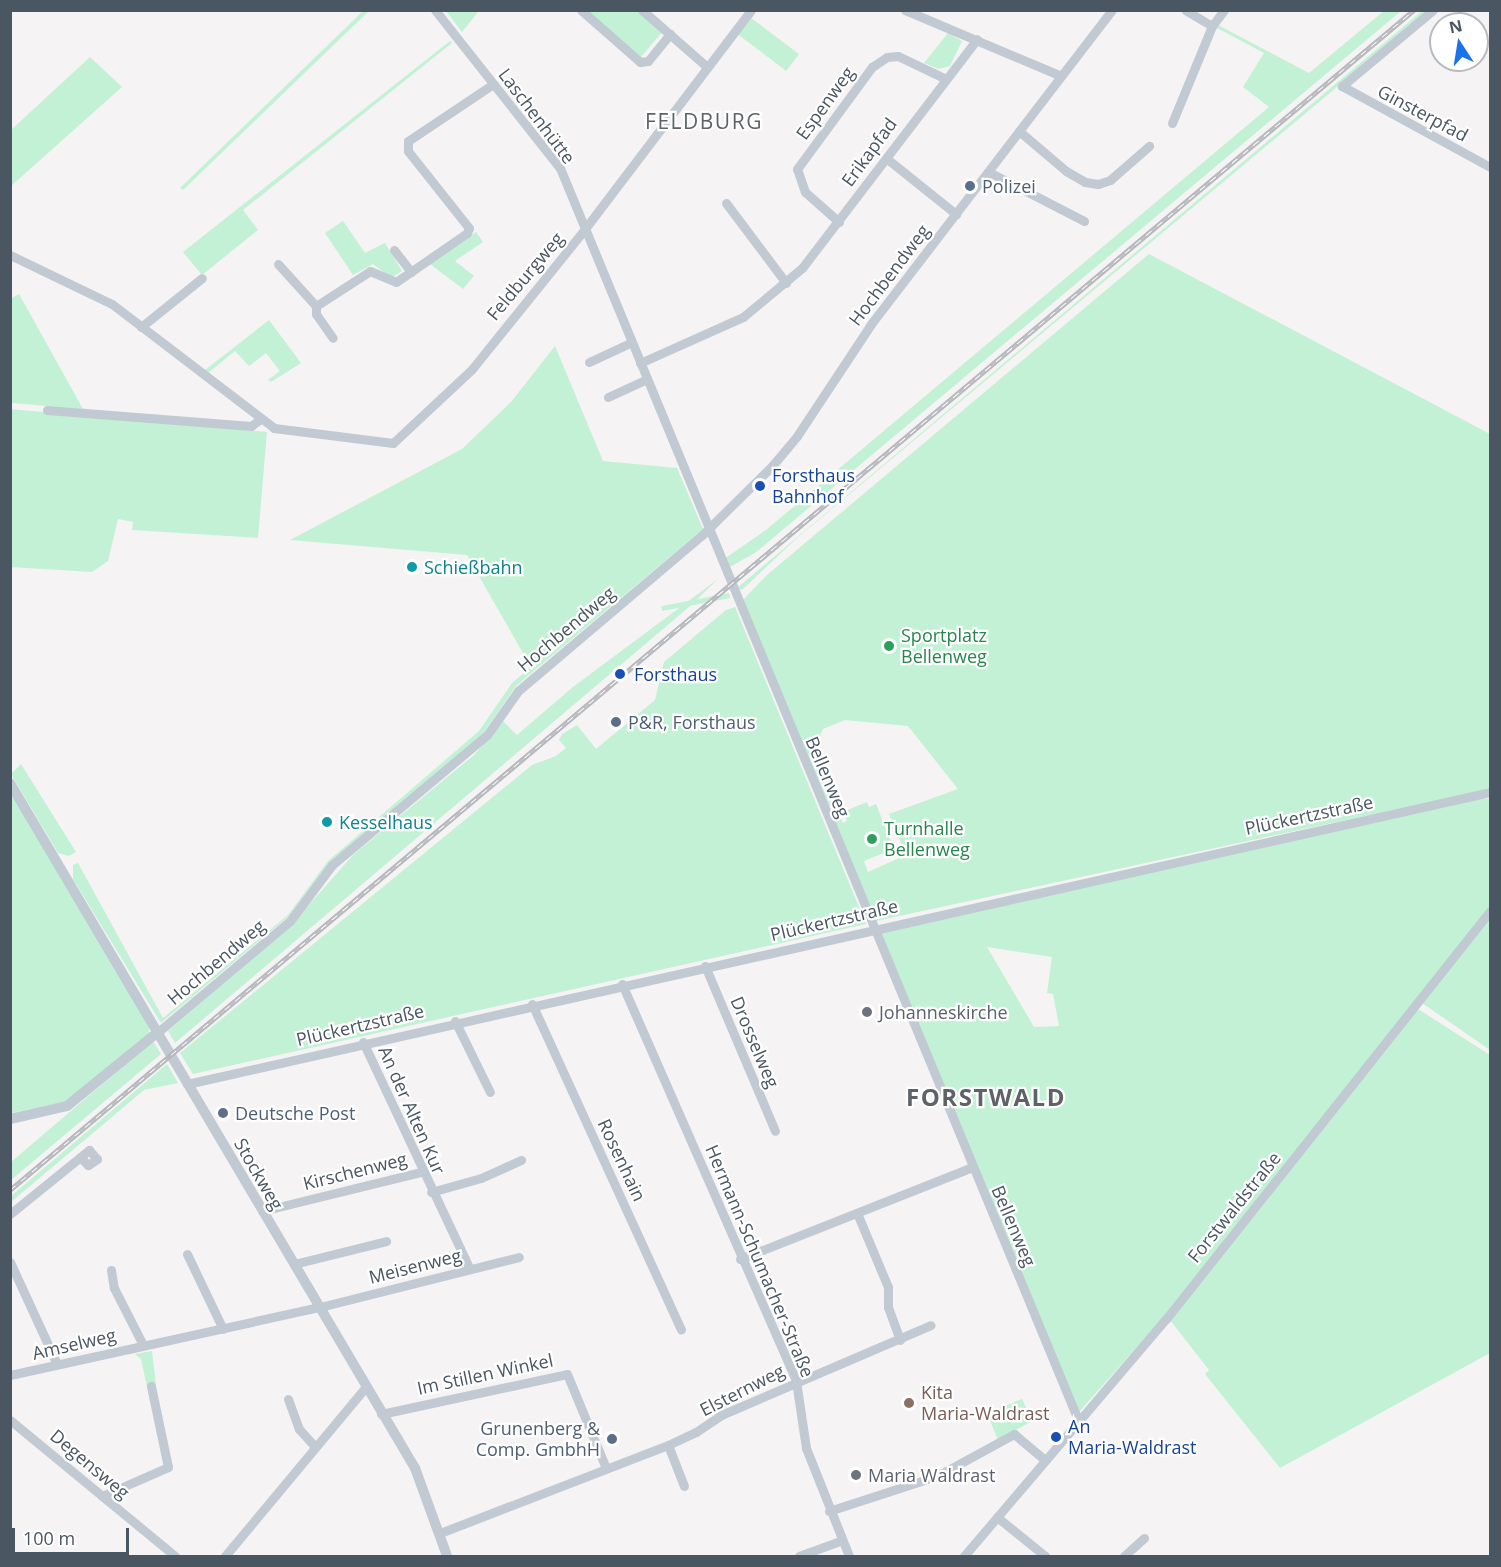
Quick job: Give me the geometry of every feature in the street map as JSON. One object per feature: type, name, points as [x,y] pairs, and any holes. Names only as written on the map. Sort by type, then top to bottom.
[{"type":"street","name":"Laschenhütte","points":[[435,10],[560,168],[608,285]]},
{"type":"street","points":[[581,10],[640,62],[648,61],[670,34]]},
{"type":"street","points":[[642,10],[708,67]]},
{"type":"street","name":"Feldburgweg","points":[[10,255],[112,304],[259,420],[274,428],[393,442],[472,369],[585,230],[751,10]]},
{"type":"street","points":[[905,10],[1061,76]]},
{"type":"street","name":"Hochbendweg","points":[[158,1032],[290,921],[332,866],[487,735],[518,691],[708,529],[797,436],[871,324],[1112,10]]},
{"type":"street","points":[[1185,10],[1212,26]]},
{"type":"street","points":[[1172,123],[1212,26],[1224,10]]},
{"type":"street","name":"Ginsterpfad","points":[[1433,10],[1342,86],[1491,167]]},
{"type":"street","name":"Erikapfad","points":[[640,363],[743,317],[786,283],[839,222],[977,39]]},
{"type":"street","name":"Espenweg","points":[[839,222],[806,192],[797,170],[872,67],[887,57],[898,56],[946,79]]},
{"type":"street","points":[[316,306],[370,271],[376,271],[390,282],[411,272],[469,228],[408,151],[408,141],[493,84]]},
{"type":"street","points":[[1018,131],[1066,171],[1085,182],[1098,184],[1110,180],[1149,146]]},
{"type":"street","points":[[886,158],[956,214]]},
{"type":"street","points":[[988,172],[1083,221]]},
{"type":"street","points":[[726,203],[786,283]]},
{"type":"street","points":[[394,250],[411,272]]},
{"type":"street","points":[[278,264],[316,306],[316,314],[333,338]]},
{"type":"street","points":[[141,327],[202,278]]},
{"type":"street","name":"Bellenweg","points":[[608,285],[1078,1420]]},
{"type":"street","points":[[589,362],[632,342]]},
{"type":"street","points":[[608,397],[647,379]]},
{"type":"street","name":"Feldburgweg","points":[[47,410],[251,426],[259,420]]},
{"type":"street","name":"Stockweg","points":[[10,783],[381,1414],[416,1468],[447,1557]]},
{"type":"street","name":"Plückertzstraße","points":[[187,1083],[455,1021],[1491,792]]},
{"type":"street","name":"Forstwaldstraße","points":[[964,1557],[1166,1319],[1491,911]]},
{"type":"street","name":"Drosselweg","points":[[705,966],[775,1131]]},
{"type":"street","name":"Hermann-Schumacher-Straße","points":[[622,984],[740,1259],[796,1381],[806,1448],[840,1541],[849,1557]]},
{"type":"street","name":"Rosenhain","points":[[532,1004],[681,1329]]},
{"type":"street","points":[[455,1021],[490,1092]]},
{"type":"street","points":[[10,1119],[67,1106],[158,1032]]},
{"type":"street","name":"An der Alten Kur","points":[[363,1042],[421,1172],[470,1269]]},
{"type":"street","points":[[10,1214],[80,1157]]},
{"type":"street","name":"An der Alten Kur","points":[[431,1192],[481,1178],[521,1160]]},
{"type":"street","points":[[740,1259],[972,1167]]},
{"type":"street","name":"Kirschenweg","points":[[262,1211],[421,1172]]},
{"type":"street","points":[[857,1212],[888,1287],[888,1307],[900,1340]]},
{"type":"street","points":[[294,1264],[387,1241]]},
{"type":"street","points":[[187,1254],[223,1329]]},
{"type":"street","name":"Meisenweg","points":[[320,1307],[519,1257]]},
{"type":"street","points":[[10,1262],[57,1364]]},
{"type":"street","name":"Amselweg","points":[[111,1270],[114,1288],[142,1345]]},
{"type":"street","name":"Amselweg","points":[[11,1373],[320,1307]]},
{"type":"street","name":"Elsternweg","points":[[440,1533],[668,1445],[696,1432],[721,1415],[931,1325]]},
{"type":"street","name":"Im Stillen Winkel","points":[[381,1414],[567,1374],[606,1468]]},
{"type":"street","points":[[102,1496],[168,1467],[151,1386]]},
{"type":"street","points":[[225,1557],[366,1387]]},
{"type":"street","points":[[288,1399],[299,1429],[315,1447]]},
{"type":"street","name":"Degensweg","points":[[10,1420],[175,1557]]},
{"type":"street","points":[[829,1510],[937,1476],[1014,1434],[1045,1460]]},
{"type":"street","points":[[668,1445],[684,1486]]},
{"type":"street","points":[[997,1517],[1045,1557]]},
{"type":"street","points":[[1124,1557],[1144,1538]]},
{"type":"street","points":[[799,1557],[840,1541]]},
{"type":"green space","points":[[363,11],[369,11],[183,190],[180,188]]},
{"type":"green space","points":[[446,11],[476,11],[478,12],[462,32]]},
{"type":"green space","points":[[585,11],[638,11],[663,31],[640,58]]},
{"type":"green space","points":[[1384,11],[1401,11],[755,553],[728,568],[724,559],[766,530],[1269,107],[1243,87],[1264,53],[1217,28],[1218,25],[1309,73]]},
{"type":"green space","points":[[1422,11],[1428,11],[797,538],[742,590],[737,588]]},
{"type":"green space","points":[[751,18],[799,54],[786,71],[738,35]]},
{"type":"green space","points":[[948,33],[962,41],[950,66],[939,69],[924,63]]},
{"type":"green space","points":[[450,41],[452,43],[243,210],[258,230],[202,275],[183,252]]},
{"type":"green space","points":[[90,57],[122,87],[11,186],[11,130]]},
{"type":"green space","points":[[343,221],[365,253],[385,243],[402,271],[391,278],[373,264],[353,275],[325,233]]},
{"type":"green space","points":[[476,232],[483,242],[455,261],[474,276],[463,289],[430,264]]},
{"type":"green space","points":[[1149,254],[1490,434],[1490,789],[876,921],[832,816],[837,811],[843,823],[847,821],[843,812],[867,802],[869,807],[876,804],[894,849],[864,861],[868,872],[906,855],[889,814],[958,789],[908,726],[845,720],[823,729],[813,751],[835,806],[827,806],[741,602],[767,575]]},
{"type":"green space","points":[[19,294],[83,409],[11,403],[10,299]]},
{"type":"green space","points":[[269,320],[301,363],[271,382],[268,380],[280,371],[266,353],[249,366],[235,351],[208,373],[205,370]]},
{"type":"green space","points":[[555,346],[603,461],[677,468],[703,529],[516,686],[482,735],[330,863],[289,916],[161,1023],[73,879],[73,865],[78,863],[163,1018],[288,915],[328,861],[479,731],[512,683],[531,667],[467,555],[290,540],[462,449],[511,402]]},
{"type":"green space","points":[[10,409],[267,432],[258,538],[132,530],[133,522],[118,519],[108,561],[92,572],[11,567]]},
{"type":"green space","points":[[718,579],[689,607],[175,1043],[168,1031],[292,924],[354,854],[474,755],[503,721],[517,735],[573,687]]},
{"type":"green space","points":[[729,593],[730,598],[662,611],[661,606]]},
{"type":"green space","points":[[735,607],[866,924],[193,1074],[180,1053],[532,765],[556,756],[566,748],[559,740],[562,734],[577,725],[596,749],[655,700],[664,662],[726,610]]},
{"type":"green space","points":[[21,764],[76,852],[69,856],[58,853],[11,774]]},
{"type":"green space","points":[[10,789],[149,1025],[149,1034],[69,1101],[11,1113]]},
{"type":"green space","points":[[1481,798],[1490,799],[1490,906],[1166,1314],[1079,1412],[880,933],[884,929]],"holes":[[[987,947],[1052,957],[1047,993],[1053,994],[1059,1026],[1034,1027]]]},
{"type":"green space","points":[[1490,916],[1490,1050],[1422,1003]]},
{"type":"green space","points":[[1418,1009],[1490,1055],[1490,1353],[1280,1468],[1205,1374],[1209,1370],[1170,1320]]},
{"type":"green space","points":[[153,1041],[161,1054],[11,1180],[11,1162]]},
{"type":"green space","points":[[167,1064],[178,1083],[144,1090],[11,1202],[11,1196]]},
{"type":"green space","points":[[152,1351],[156,1385],[147,1387],[141,1359],[135,1354]]},
{"type":"green space","points":[[1022,1399],[1032,1421],[998,1440],[987,1413]]},
{"type":"railway","points":[[10,1190],[1414,10]]},
{"type":"place","name":"Polizei","points":[[970,186]]},
{"type":"place","name":"Forsthaus Bahnhof","points":[[760,486]]},
{"type":"place","name":"Schießbahn","points":[[412,567]]},
{"type":"place","name":"Sportplatz Bellenweg","points":[[889,646]]},
{"type":"place","name":"Forsthaus","points":[[620,674]]},
{"type":"place","name":"P&R, Forsthaus","points":[[616,722]]},
{"type":"place","name":"Kesselhaus","points":[[327,822]]},
{"type":"place","name":"Turnhalle Bellenweg","points":[[872,839]]},
{"type":"place","name":"Johanneskirche","points":[[867,1012]]},
{"type":"place","name":"Deutsche Post","points":[[223,1113]]},
{"type":"place","name":"Kita Maria-Waldrast","points":[[909,1403]]},
{"type":"place","name":"An Maria-Waldrast","points":[[1056,1437]]},
{"type":"place","name":"Grunenberg & Comp. GmbhH","points":[[612,1439]]},
{"type":"place","name":"Maria Waldrast","points":[[856,1475]]},
{"type":"district","name":"FELDBURG","points":[[704,121]]},
{"type":"district","name":"FORSTWALD","points":[[986,1097]]}]
